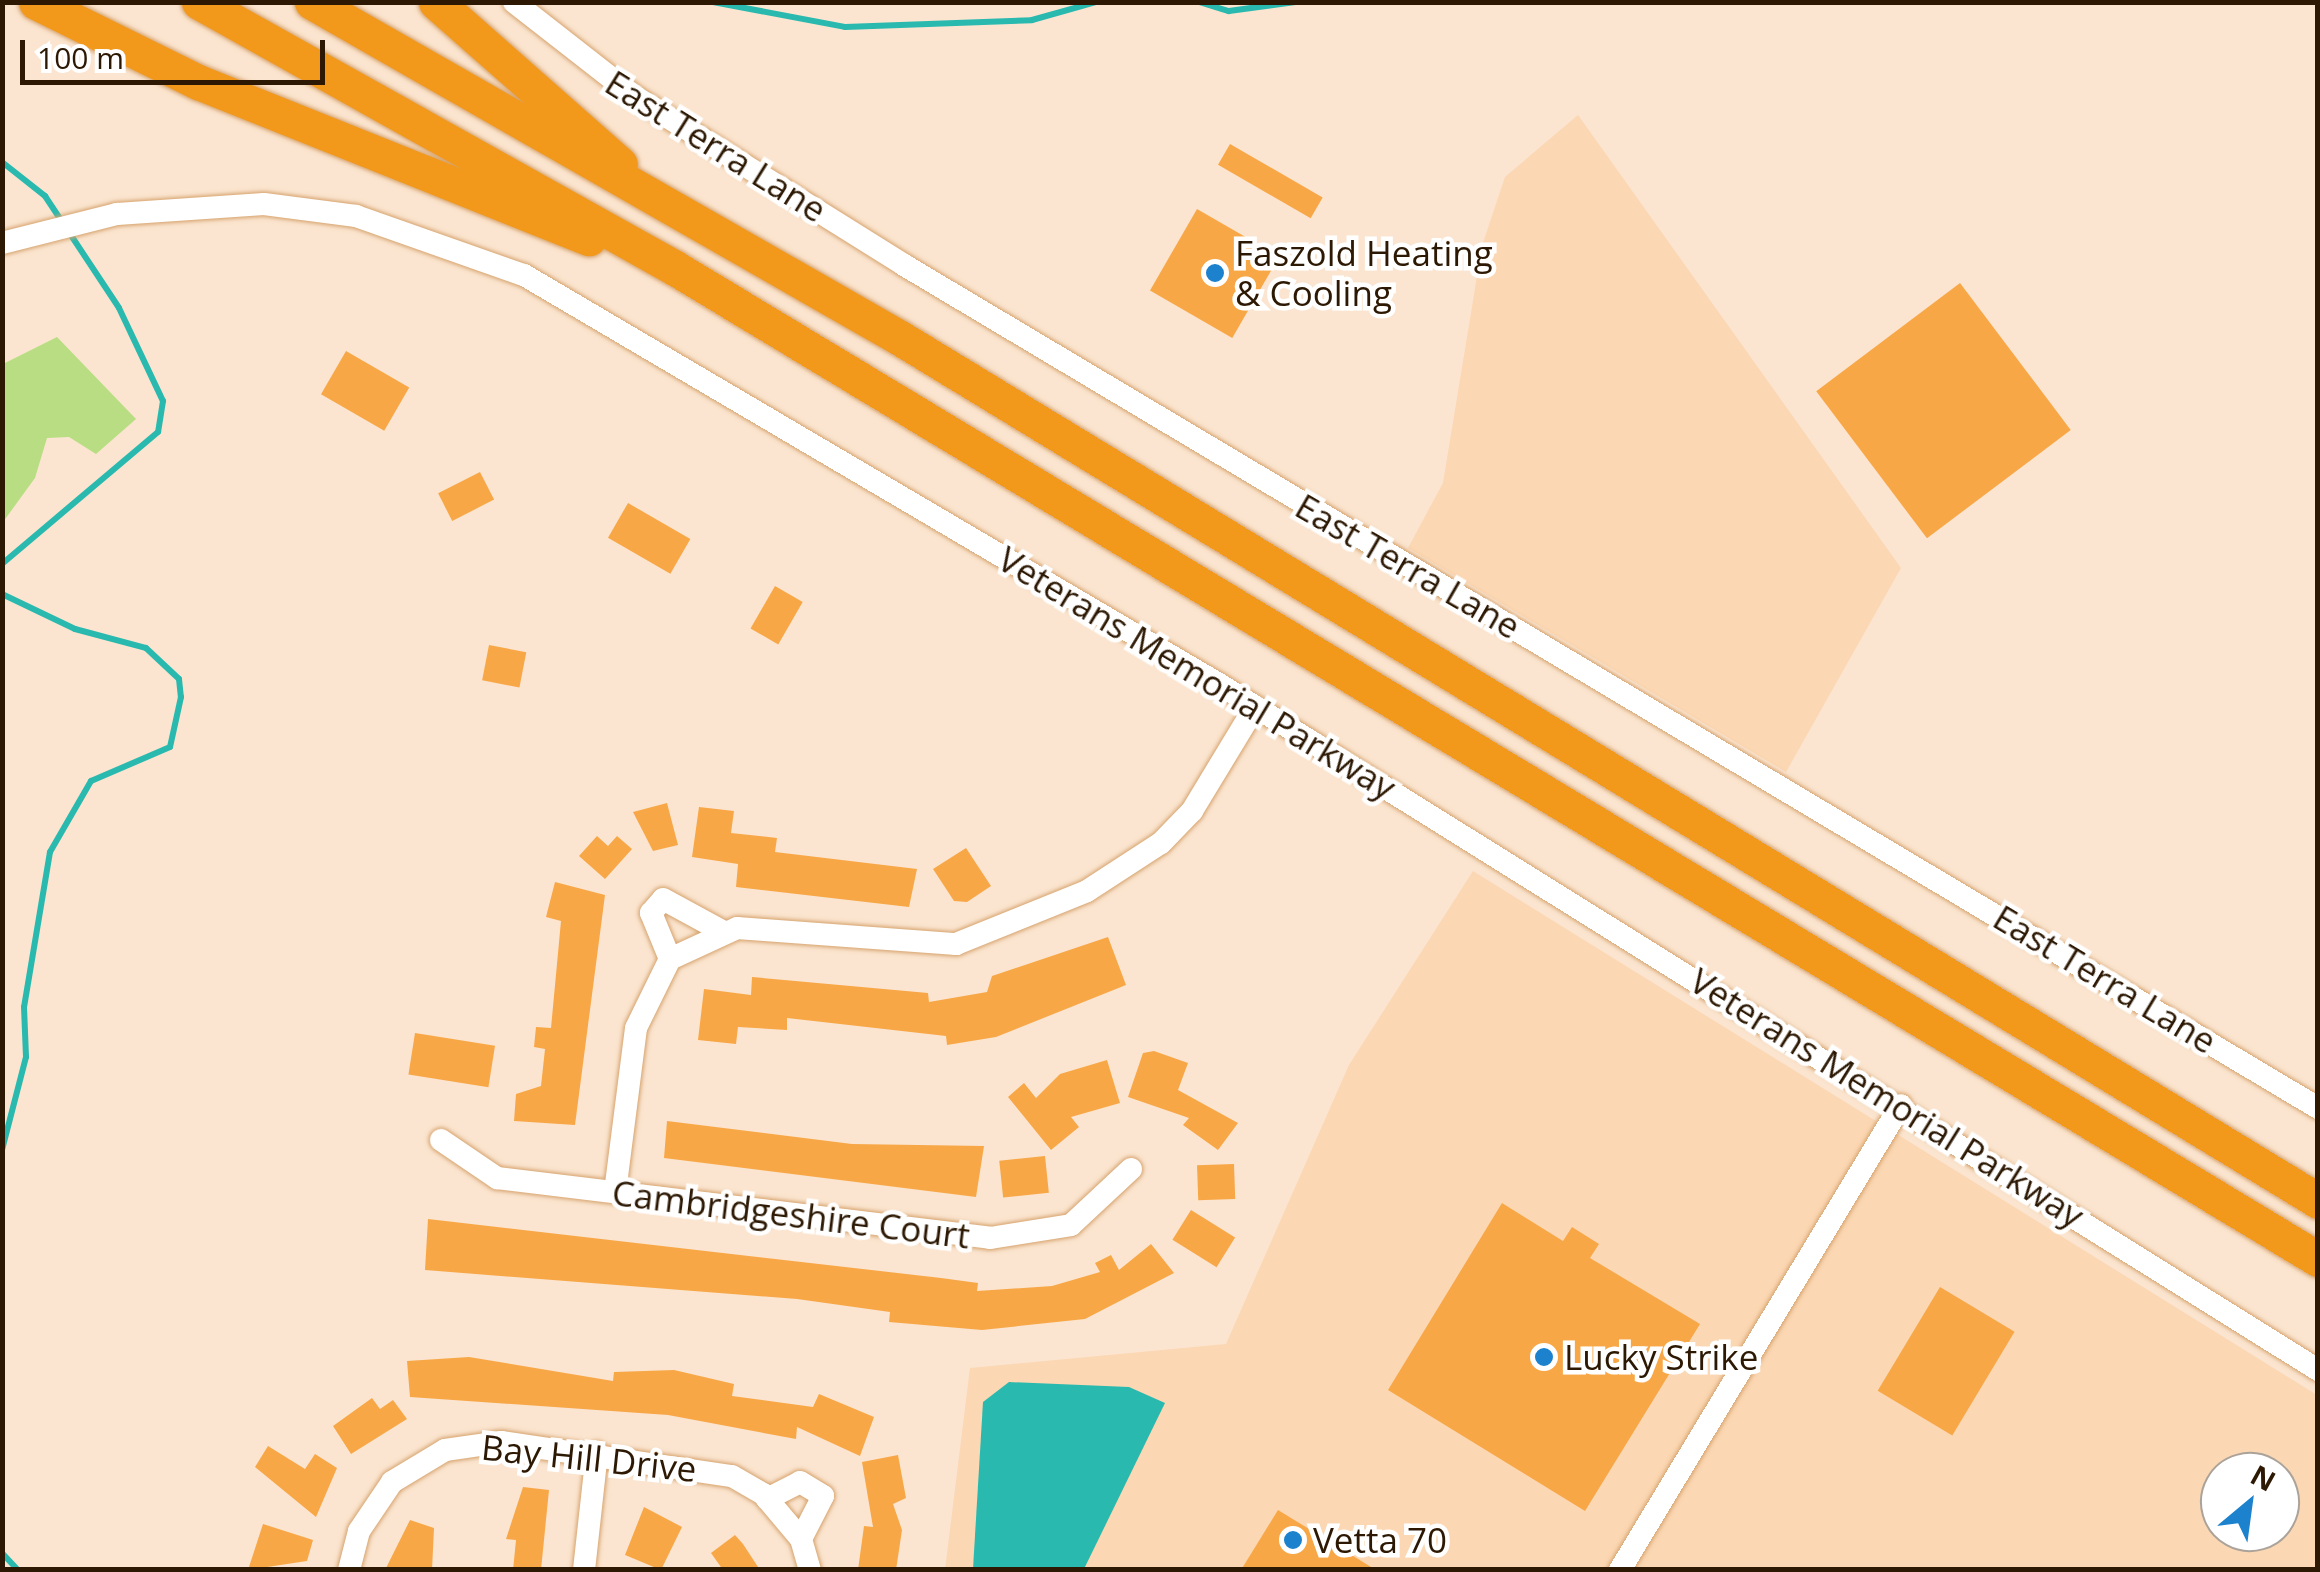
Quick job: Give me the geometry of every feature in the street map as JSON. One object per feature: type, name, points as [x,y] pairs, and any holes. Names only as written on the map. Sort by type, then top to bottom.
[{"type":"highway","points":[[199,2],[675,268],[2318,1260]]},
{"type":"highway","points":[[312,2],[645,190],[2318,1201]]},
{"type":"highway","points":[[436,2],[574,114],[645,190]]},
{"type":"highway","points":[[46,8],[499,207],[675,268]]},
{"type":"street","name":"East Terra Lane","points":[[514,2],[637,98],[920,275],[2318,1108]]},
{"type":"street","name":"Veterans Memorial Parkway","points":[[2,243],[117,214],[264,204],[356,216],[524,275],[1256,707],[1901,1105],[2318,1370]]},
{"type":"street","points":[[670,960],[651,913],[663,899],[722,931],[932,948],[1004,926],[1100,885],[1161,844],[1256,707]]},
{"type":"street","points":[[614,1192],[636,1028],[670,960],[722,931]]},
{"type":"street","points":[[1620,1570],[1901,1105]]},
{"type":"street","name":"Cambridgeshire Court","points":[[441,1140],[498,1178],[1020,1239],[1071,1225],[1131,1169]]},
{"type":"street","name":"Bay Hill Drive","points":[[349,1570],[371,1508],[431,1456],[501,1442],[700,1467],[767,1498],[801,1539],[810,1570]]},
{"type":"street","points":[[584,1570],[598,1453]]},
{"type":"street","points":[[767,1498],[800,1482],[823,1496],[801,1539]]},
{"type":"shaded area","points":[[1578,115],[1901,568],[1786,772],[1408,548],[1443,483],[1482,246],[1505,177]]},
{"type":"shaded area","points":[[1473,871],[2317,1395],[2317,1569],[945,1570],[970,1368],[1226,1344],[1349,1065]]},
{"type":"green space","points":[[57,337],[136,419],[96,454],[69,437],[47,438],[35,478],[3,522],[3,364]]},
{"type":"water","points":[[1009,1382],[1129,1387],[1165,1403],[1084,1569],[973,1569],[983,1402]]},
{"type":"building","points":[[1230,144],[1323,198],[1311,218],[1218,165]]},
{"type":"building","name":"Faszold Heating & Cooling","points":[[1197,209],[1279,256],[1232,338],[1150,290]]},
{"type":"building","points":[[1960,283],[2071,430],[1927,538],[1816,391]]},
{"type":"building","points":[[346,351],[409,388],[384,431],[321,394]]},
{"type":"building","points":[[480,472],[494,500],[452,521],[438,493]]},
{"type":"building","points":[[628,503],[690,539],[670,574],[608,538]]},
{"type":"building","points":[[775,586],[803,602],[778,644],[750,628]]},
{"type":"building","points":[[489,645],[526,652],[519,688],[482,680]]},
{"type":"building","points":[[667,803],[678,845],[653,851],[633,812]]},
{"type":"building","points":[[699,807],[734,811],[731,833],[777,838],[775,852],[917,869],[909,907],[736,887],[738,864],[692,857]]},
{"type":"building","points":[[597,836],[608,846],[617,836],[632,849],[605,879],[579,856]]},
{"type":"building","points":[[966,848],[991,886],[967,902],[954,901],[933,869]]},
{"type":"building","points":[[555,882],[605,895],[575,1125],[514,1121],[516,1094],[541,1086],[545,1049],[534,1047],[536,1027],[551,1028],[561,921],[546,917]]},
{"type":"building","points":[[1108,937],[1126,985],[996,1037],[947,1045],[946,1036],[787,1018],[787,1030],[738,1027],[736,1044],[698,1040],[704,989],[751,995],[752,977],[928,993],[929,1002],[987,992],[992,976]]},
{"type":"building","points":[[415,1033],[495,1046],[488,1087],[408,1074]]},
{"type":"building","points":[[1154,1051],[1188,1063],[1178,1090],[1238,1123],[1218,1150],[1183,1125],[1189,1118],[1128,1097],[1143,1053]]},
{"type":"building","points":[[1107,1060],[1120,1103],[1071,1117],[1079,1127],[1051,1150],[1008,1097],[1024,1083],[1036,1098],[1060,1074]]},
{"type":"building","points":[[667,1121],[852,1144],[984,1146],[976,1197],[664,1158]]},
{"type":"building","points":[[1045,1156],[1049,1193],[1003,1198],[999,1161]]},
{"type":"building","points":[[1234,1164],[1235,1199],[1198,1200],[1197,1165]]},
{"type":"building","name":"Lucky Strike","points":[[1502,1203],[1563,1241],[1572,1227],[1599,1244],[1590,1258],[1700,1324],[1585,1511],[1388,1390]]},
{"type":"building","points":[[1191,1210],[1235,1238],[1217,1267],[1172,1240]]},
{"type":"building","points":[[428,1219],[941,1278],[978,1283],[977,1291],[1052,1286],[1100,1272],[1095,1263],[1111,1255],[1119,1270],[1151,1244],[1174,1273],[1085,1319],[982,1330],[889,1322],[890,1312],[797,1299],[425,1270]]},
{"type":"building","points":[[1940,1287],[2015,1332],[1952,1436],[1878,1391]]},
{"type":"building","points":[[469,1357],[613,1381],[614,1372],[674,1370],[734,1384],[732,1396],[813,1407],[819,1394],[874,1417],[860,1456],[797,1427],[796,1439],[668,1415],[410,1397],[407,1361]]},
{"type":"building","points":[[372,1398],[380,1409],[393,1400],[407,1419],[351,1454],[333,1426]]},
{"type":"building","points":[[268,1446],[305,1469],[315,1454],[337,1468],[316,1517],[255,1467]]},
{"type":"building","points":[[898,1455],[906,1498],[893,1504],[902,1530],[896,1570],[858,1570],[864,1526],[873,1527],[862,1462]]},
{"type":"building","points":[[523,1487],[549,1490],[541,1570],[513,1570],[516,1540],[506,1539]]},
{"type":"building","points":[[644,1507],[682,1527],[661,1570],[625,1555]]},
{"type":"building","name":"Vetta 70","points":[[1278,1510],[1376,1570],[1241,1570]]},
{"type":"building","points":[[410,1520],[434,1528],[432,1570],[385,1570]]},
{"type":"building","points":[[263,1524],[313,1540],[307,1561],[248,1570]]},
{"type":"building","points":[[735,1535],[760,1570],[723,1570],[711,1553]]},
{"type":"waterway","points":[[713,2],[845,27],[1032,20],[1096,2]]},
{"type":"waterway","points":[[1199,2],[1229,11],[1295,2]]},
{"type":"waterway","points":[[1365,2],[1436,2]]},
{"type":"waterway","points":[[2,162],[45,196],[119,308],[163,401],[158,432],[2,564]]},
{"type":"waterway","points":[[2,594],[75,629],[146,648],[179,679],[181,697],[170,747],[91,781],[50,852],[24,1007],[26,1057],[2,1150]]},
{"type":"waterway","points":[[2,1553],[18,1570]]},
{"type":"place","name":"Faszold Heating & Cooling","points":[[1215,273]]},
{"type":"place","name":"Lucky Strike","points":[[1544,1357]]},
{"type":"place","name":"Vetta 70","points":[[1293,1540]]}]
